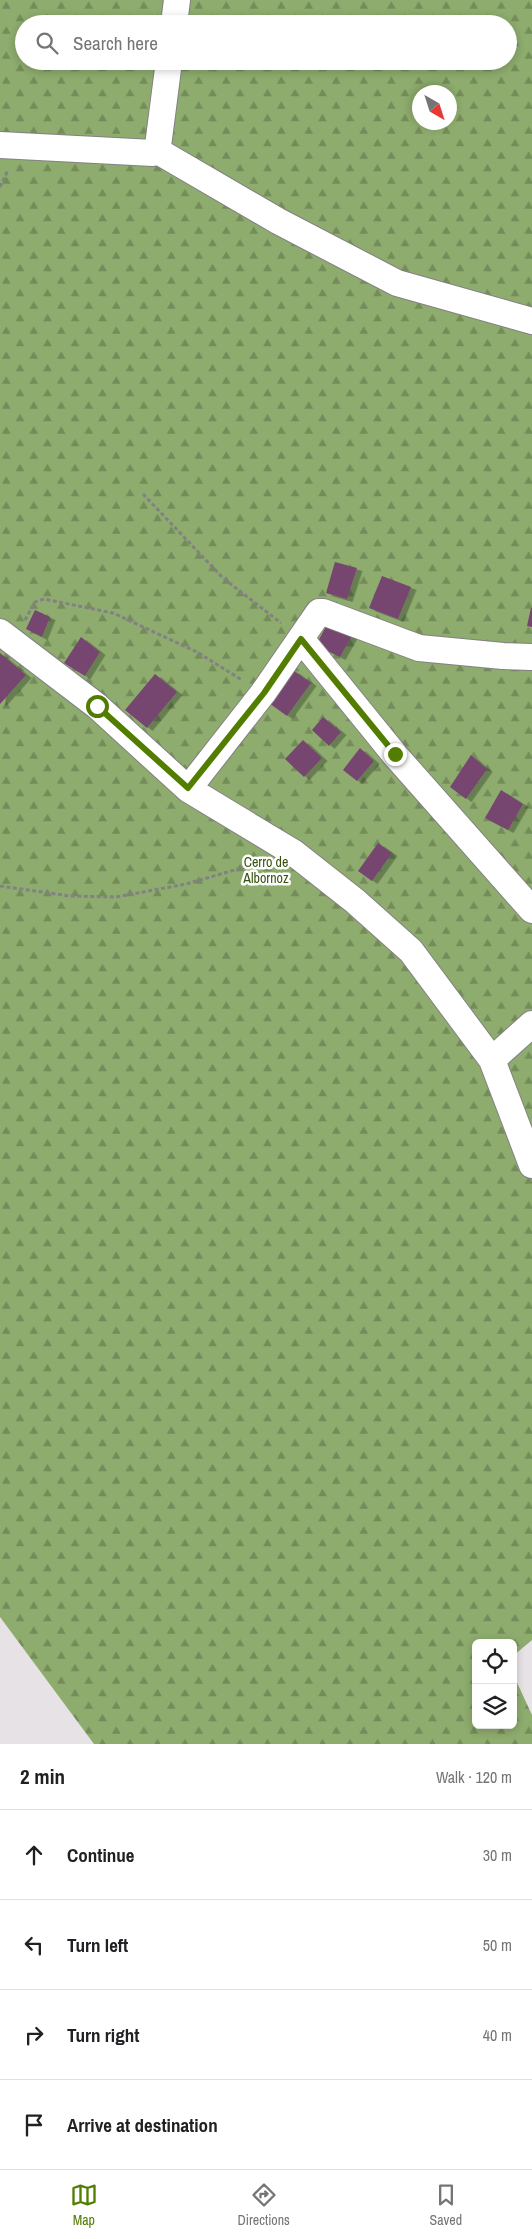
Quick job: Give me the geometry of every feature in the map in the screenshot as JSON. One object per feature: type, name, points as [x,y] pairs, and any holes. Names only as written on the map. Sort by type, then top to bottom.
[{"type":"street","points":[[175,15],[177,0]]},
{"type":"street","points":[[156,150],[168,70]]},
{"type":"street","points":[[0,146],[153,153],[156,150]]},
{"type":"street","points":[[156,150],[278,221],[396,283],[532,321]]},
{"type":"street","points":[[188,788],[264,693],[315,616],[323,612],[419,648],[532,657]]},
{"type":"street","points":[[7,637],[97,706],[188,788],[294,853],[355,901],[411,951],[492,1060],[531,1163]]},
{"type":"street","points":[[301,639],[395,754],[532,910]]},
{"type":"street","points":[[492,1060],[532,1024]]},
{"type":"path","points":[[142,494],[223,578],[301,639]]},
{"type":"path","points":[[7,637],[35,602],[44,599],[113,613],[197,652],[264,693]]},
{"type":"path","points":[[0,886],[70,896],[116,897],[186,884],[294,853]]},
{"type":"green space","name":"Cerro de Albornoz","points":[[0,0],[532,0],[532,1640],[517,1653],[517,1639],[472,1639],[472,1729],[517,1729],[517,1683],[532,1715],[532,1744],[94,1744],[0,1617]]},
{"type":"building","points":[[335,562],[357,568],[347,599],[326,593]]},
{"type":"building","points":[[382,576],[411,587],[398,619],[369,608]]},
{"type":"building","points":[[532,608],[532,627],[527,626]]},
{"type":"building","points":[[35,610],[50,617],[42,637],[26,629]]},
{"type":"building","points":[[329,621],[353,634],[340,657],[316,645]]},
{"type":"building","points":[[81,637],[100,652],[85,676],[64,663]]},
{"type":"building","points":[[0,653],[26,675],[0,704]]},
{"type":"building","points":[[293,670],[311,683],[287,716],[269,703]]},
{"type":"building","points":[[155,674],[177,692],[147,728],[125,710]]},
{"type":"building","points":[[323,717],[341,732],[329,746],[312,730]]},
{"type":"building","points":[[303,740],[322,758],[304,777],[285,759]]},
{"type":"building","points":[[360,748],[374,761],[357,781],[343,770]]},
{"type":"building","points":[[471,755],[487,769],[466,799],[450,787]]},
{"type":"building","points":[[501,790],[523,804],[508,830],[485,818]]},
{"type":"building","points":[[378,843],[392,853],[372,881],[358,871]]},
{"type":"route","points":[[97,706],[188,788],[264,693],[301,639],[395,754]]}]
